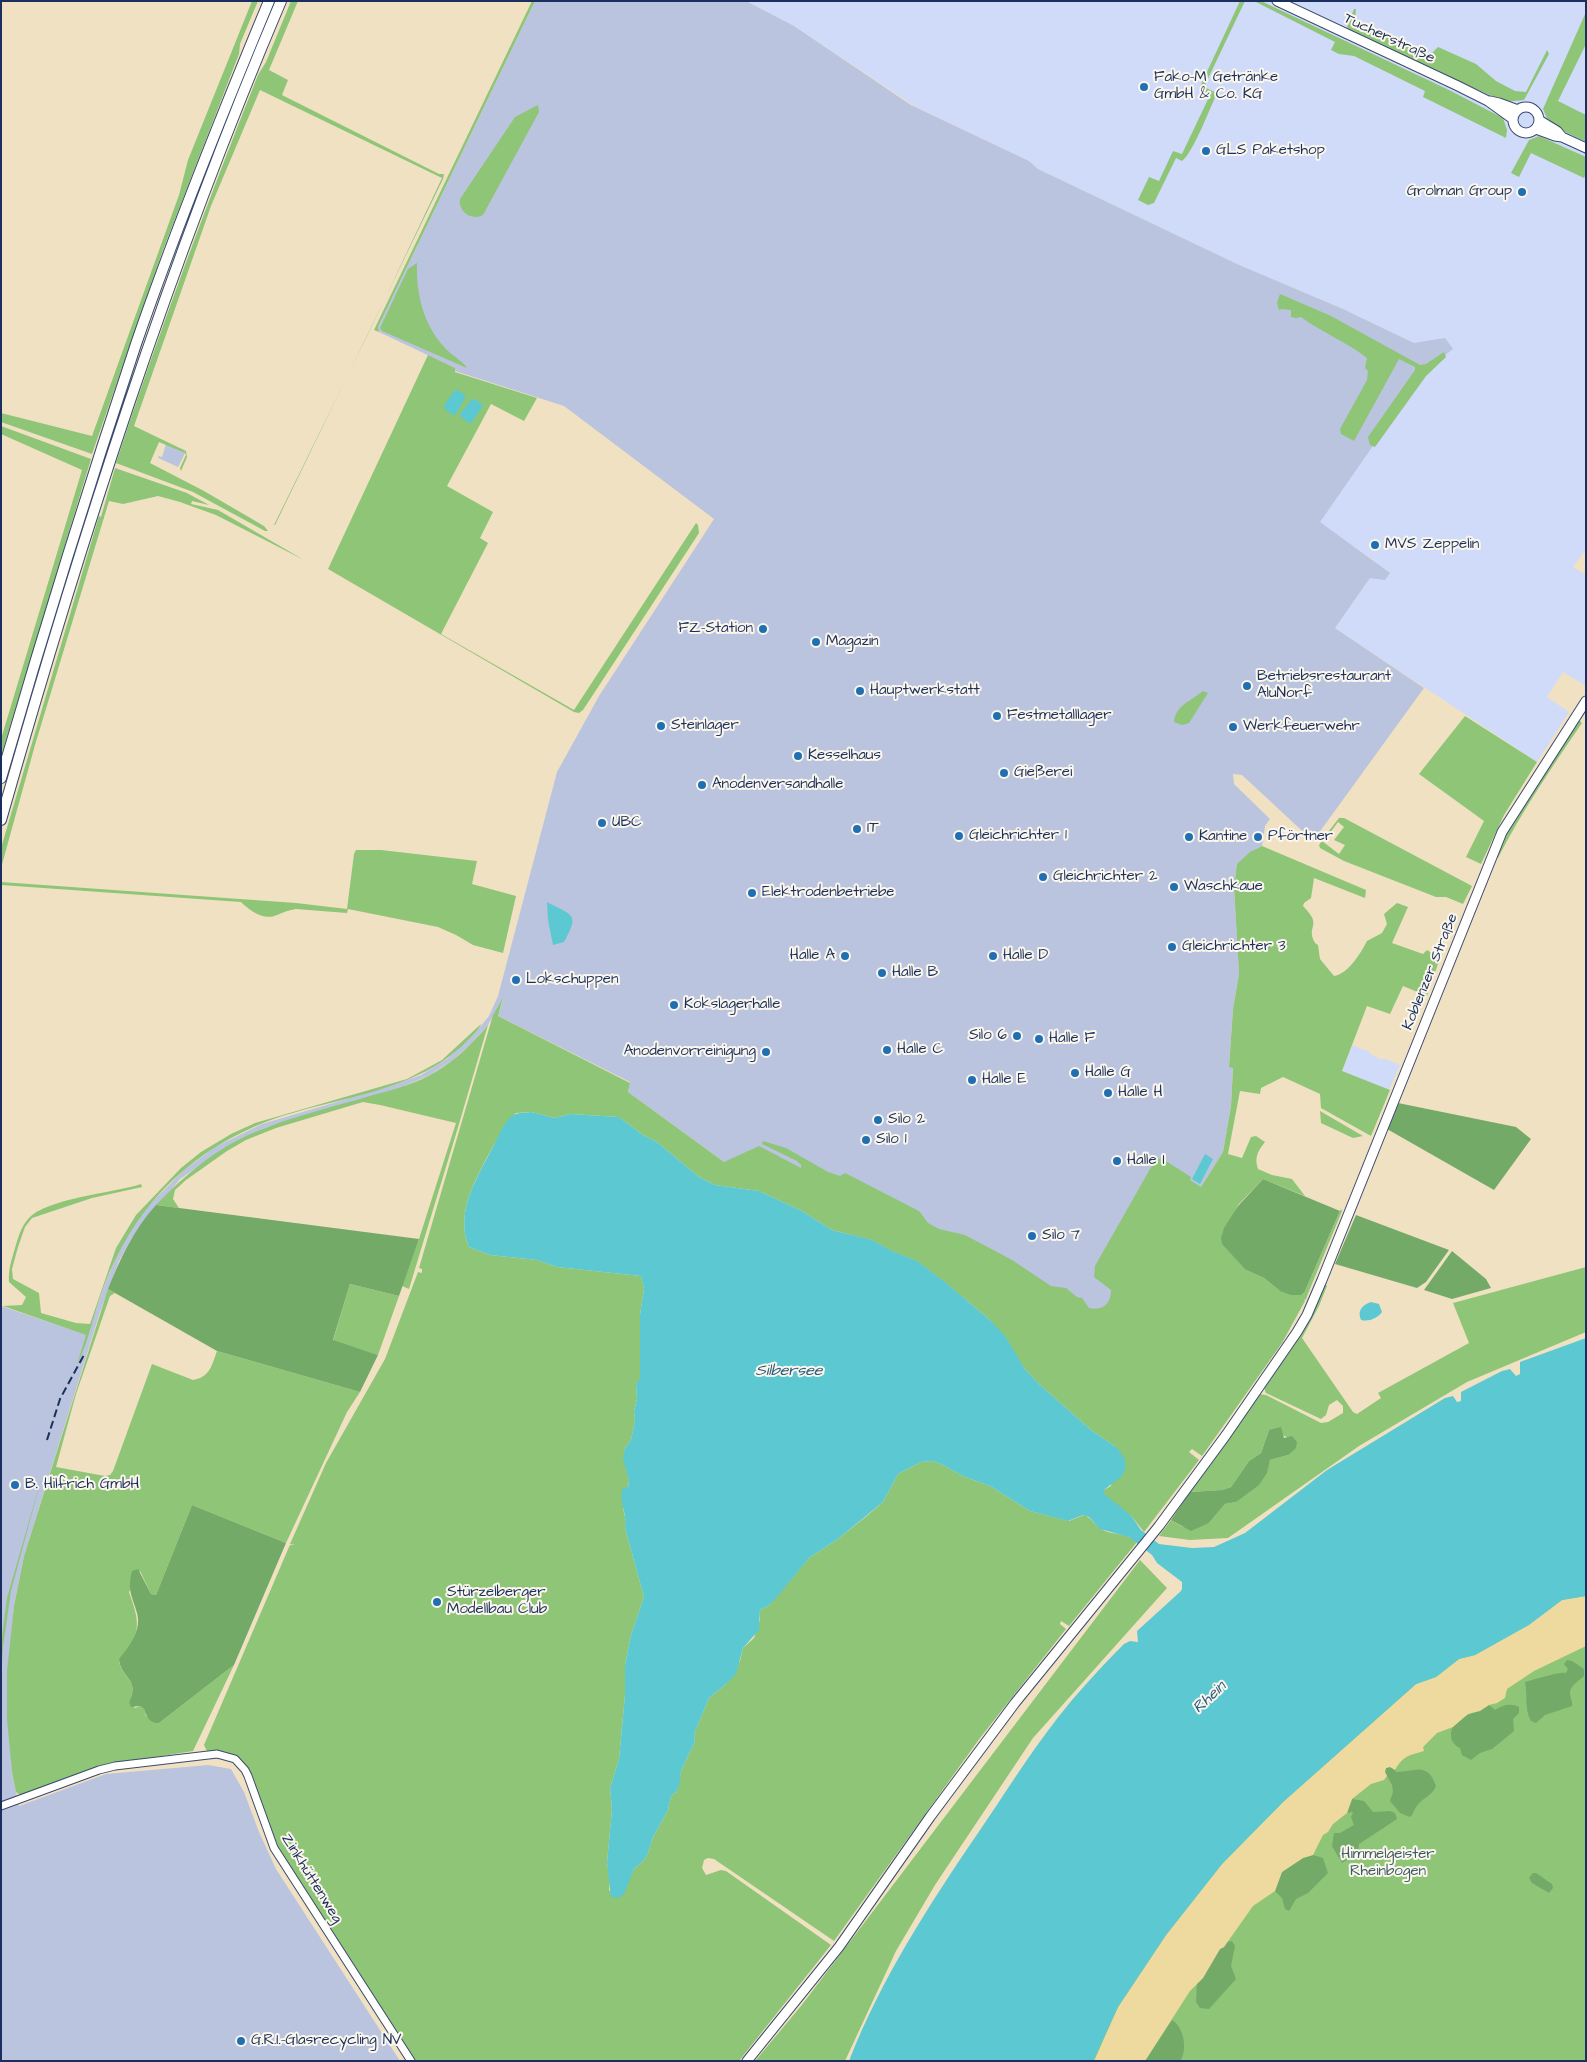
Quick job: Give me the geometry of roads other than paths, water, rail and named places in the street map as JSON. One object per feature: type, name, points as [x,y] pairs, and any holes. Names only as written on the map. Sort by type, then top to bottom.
[{"type":"highway","points":[[1,778],[46,624],[137,342],[191,194],[269,1]]},
{"type":"highway","points":[[1,820],[70,587],[148,345],[199,203],[281,1]]},
{"type":"main road","name":"Tucherstraße","points":[[1277,1],[1515,114]]},
{"type":"main road","points":[[1536,129],[1539,120],[1537,112],[1530,107],[1523,107],[1515,114],[1516,128],[1521,132],[1526,133],[1536,129],[1554,136],[1562,136]]},
{"type":"main road","points":[[1539,120],[1562,136],[1586,148]]},
{"type":"main road","name":"Koblenzer Straße","points":[[747,2061],[839,1947],[930,1817],[1015,1703],[1159,1526],[1294,1338],[1307,1315],[1327,1267],[1500,837],[1586,701]]},
{"type":"street","name":"Zinkhüttenweg","points":[[1,1806],[81,1776],[115,1766],[216,1754],[235,1759],[248,1776],[274,1848],[410,2061]]},
{"type":"water","points":[[457,390],[465,395],[465,398],[456,414],[453,415],[444,406],[454,391]]},
{"type":"water","points":[[474,399],[482,404],[482,407],[472,422],[469,423],[460,414],[471,400]]},
{"type":"water","points":[[547,902],[568,913],[573,920],[564,942],[553,945]]},
{"type":"water","points":[[531,1112],[555,1118],[570,1114],[619,1117],[643,1135],[657,1142],[699,1177],[715,1185],[759,1191],[802,1211],[832,1230],[872,1240],[892,1251],[917,1261],[990,1320],[1005,1336],[1025,1369],[1039,1384],[1091,1430],[1116,1447],[1124,1457],[1126,1467],[1122,1476],[1104,1490],[1105,1495],[1132,1517],[1141,1530],[1159,1544],[1192,1548],[1214,1547],[1245,1533],[1327,1470],[1445,1398],[1453,1396],[1457,1402],[1461,1401],[1461,1392],[1502,1371],[1510,1369],[1516,1376],[1520,1374],[1520,1362],[1586,1338],[1586,1596],[1562,1600],[1529,1625],[1475,1655],[1459,1659],[1436,1677],[1416,1684],[1283,1802],[1222,1864],[1166,1935],[1118,2007],[1093,2061],[849,2061],[876,2001],[907,1943],[942,1887],[1026,1762],[1080,1690],[1124,1644],[1130,1641],[1138,1642],[1137,1631],[1181,1591],[1182,1582],[1157,1563],[1152,1555],[1129,1537],[1100,1529],[1089,1517],[1083,1515],[1068,1521],[1030,1511],[990,1486],[963,1476],[932,1461],[921,1462],[898,1474],[883,1502],[838,1539],[809,1558],[777,1597],[768,1606],[760,1610],[759,1630],[743,1648],[736,1674],[709,1698],[694,1734],[695,1741],[681,1771],[679,1786],[671,1796],[668,1810],[653,1837],[648,1853],[644,1860],[634,1869],[624,1894],[618,1898],[611,1897],[607,1863],[612,1809],[610,1788],[619,1759],[625,1695],[625,1665],[631,1635],[644,1597],[625,1528],[622,1493],[623,1488],[628,1487],[629,1481],[623,1458],[625,1448],[631,1440],[635,1421],[636,1384],[640,1378],[640,1315],[644,1289],[641,1276],[557,1267],[537,1260],[490,1255],[469,1247],[464,1221],[466,1208],[475,1182],[509,1119],[518,1113]]},
{"type":"water","points":[[1205,1154],[1213,1159],[1200,1184],[1192,1179]]},
{"type":"water","points":[[1371,1302],[1379,1304],[1382,1312],[1373,1319],[1361,1320],[1361,1309]]},
{"type":"railway","points":[[47,1440],[60,1399],[85,1353]]},
{"type":"place","name":"Fako-M Getränke GmbH & Co. KG","points":[[1144,87]]},
{"type":"place","name":"GLS Paketshop","points":[[1206,151]]},
{"type":"place","name":"Grolman Group","points":[[1522,192]]},
{"type":"place","name":"MVS Zeppelin","points":[[1375,545]]},
{"type":"place","name":"FZ-Station","points":[[763,629]]},
{"type":"place","name":"Magazin","points":[[816,642]]},
{"type":"place","name":"Betriebsrestaurant AluNorf","points":[[1247,686]]},
{"type":"place","name":"Hauptwerkstatt","points":[[860,691]]},
{"type":"place","name":"Festmetalllager","points":[[997,716]]},
{"type":"place","name":"Steinlager","points":[[661,726]]},
{"type":"place","name":"Werkfeuerwehr","points":[[1233,727]]},
{"type":"place","name":"Kesselhaus","points":[[798,756]]},
{"type":"place","name":"Gießerei","points":[[1004,773]]},
{"type":"place","name":"Anodenversandhalle","points":[[702,785]]},
{"type":"place","name":"UBC","points":[[602,823]]},
{"type":"place","name":"IT","points":[[857,829]]},
{"type":"place","name":"Gleichrichter 1","points":[[959,836]]},
{"type":"place","name":"Kantine","points":[[1189,837]]},
{"type":"place","name":"Pförtner","points":[[1258,837]]},
{"type":"place","name":"Gleichrichter 2","points":[[1043,877]]},
{"type":"place","name":"Waschkaue","points":[[1174,887]]},
{"type":"place","name":"Elektrodenbetriebe","points":[[752,893]]},
{"type":"place","name":"Gleichrichter 3","points":[[1172,947]]},
{"type":"place","name":"Halle A","points":[[845,956]]},
{"type":"place","name":"Halle D","points":[[993,956]]},
{"type":"place","name":"Halle B","points":[[882,973]]},
{"type":"place","name":"Lokschuppen","points":[[516,980]]},
{"type":"place","name":"Kokslagerhalle","points":[[674,1005]]},
{"type":"place","name":"Silo 6","points":[[1017,1036]]},
{"type":"place","name":"Halle F","points":[[1039,1039]]},
{"type":"place","name":"Halle C","points":[[887,1050]]},
{"type":"place","name":"Anodenvorreinigung","points":[[766,1052]]},
{"type":"place","name":"Halle G","points":[[1075,1073]]},
{"type":"place","name":"Halle E","points":[[972,1080]]},
{"type":"place","name":"Halle H","points":[[1108,1093]]},
{"type":"place","name":"Silo 2","points":[[878,1120]]},
{"type":"place","name":"Silo 1","points":[[866,1140]]},
{"type":"place","name":"Halle I","points":[[1117,1161]]},
{"type":"place","name":"Silo 7","points":[[1032,1236]]},
{"type":"place","name":"B. Hilfrich GmbH","points":[[15,1485]]},
{"type":"place","name":"Stürzelberger Modellbau Club","points":[[437,1602]]},
{"type":"place","name":"G.R.I.-Glasrecycling NV","points":[[241,2041]]},
{"type":"water label","name":"Silbersee","points":[[789,1372]]},
{"type":"water label","name":"Rhein","points":[[1210,1698]]},
{"type":"park label","name":"Himmelgeister Rheinbogen","points":[[1388,1864]]}]
